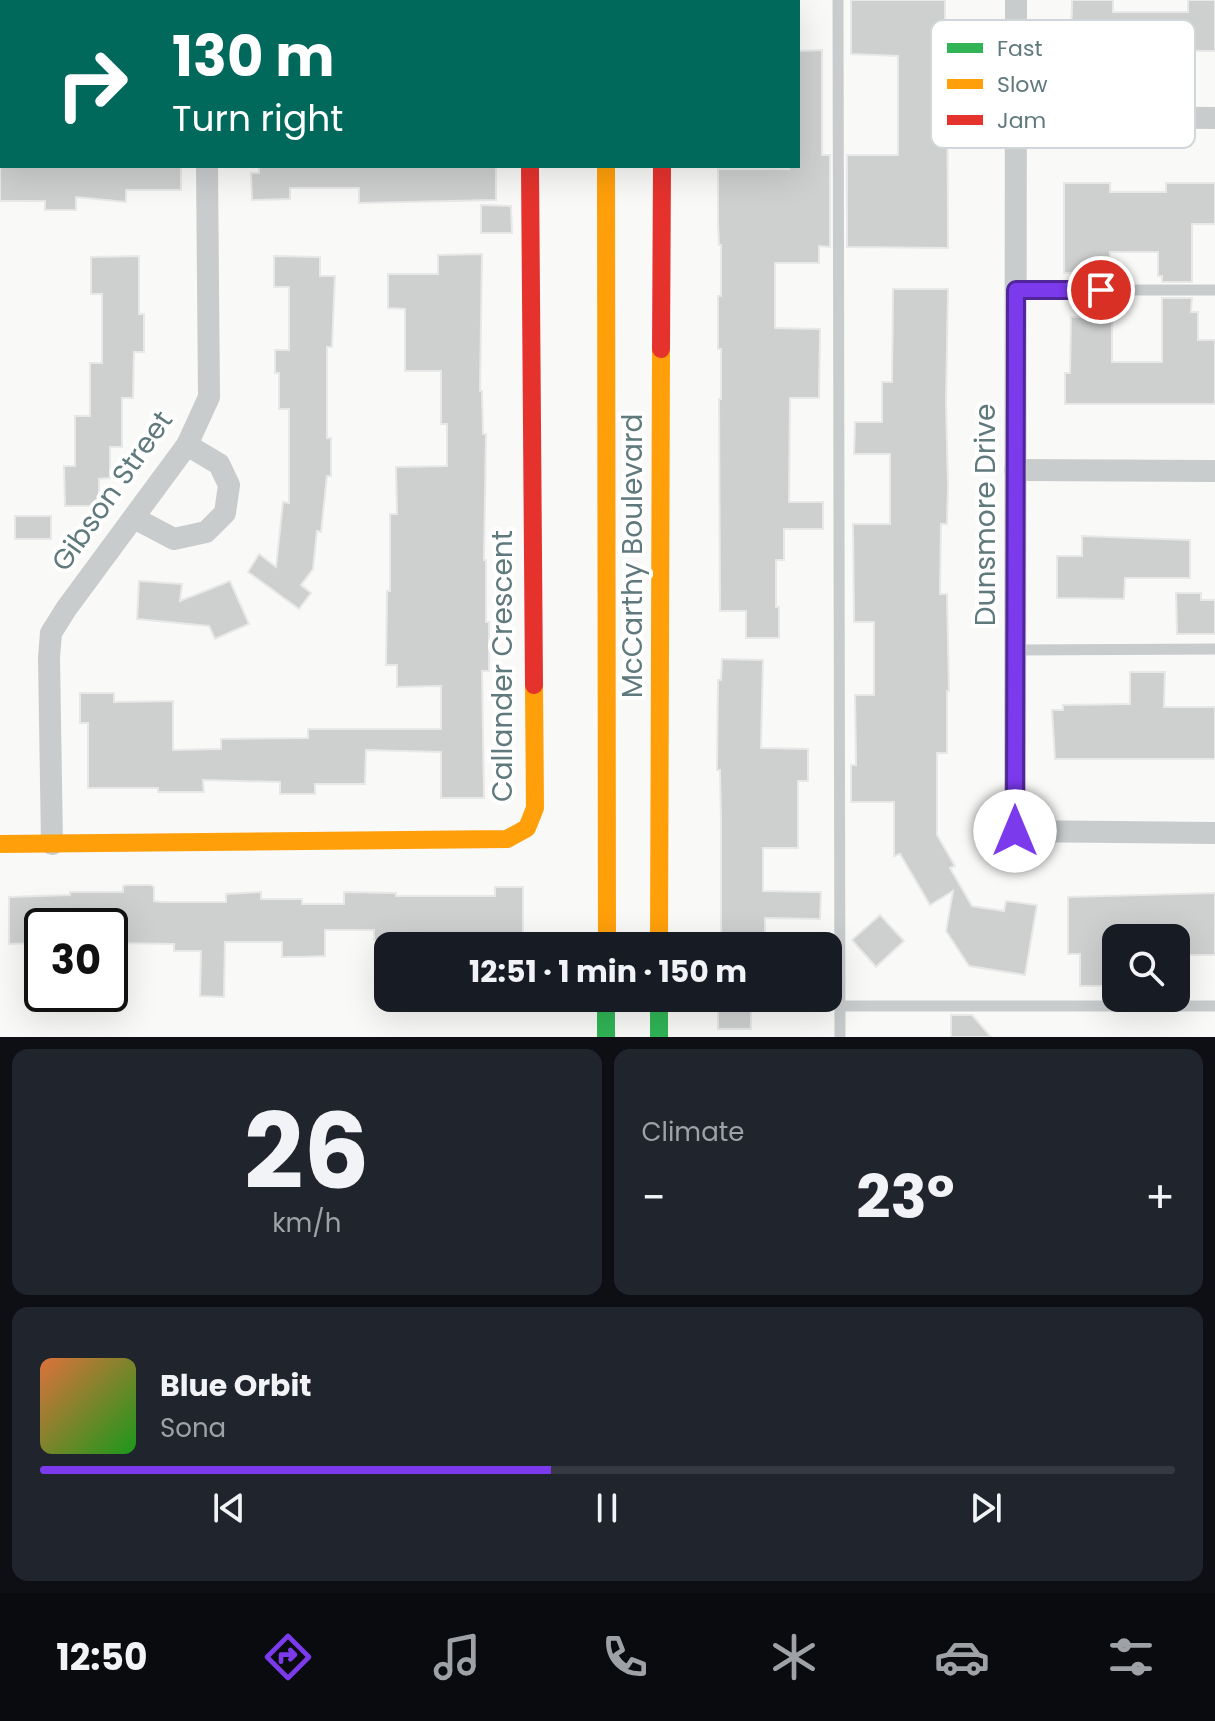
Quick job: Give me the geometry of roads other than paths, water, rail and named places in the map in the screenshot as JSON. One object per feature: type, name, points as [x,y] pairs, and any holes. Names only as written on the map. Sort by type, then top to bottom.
[{"type":"main road","name":"Callander Crescent","points":[[0,844],[507,839],[527,828],[535,808],[530,168]]},
{"type":"main road","name":"McCarthy Boulevard","points":[[606,168],[607,932]]},
{"type":"main road","name":"McCarthy Boulevard","points":[[659,932],[662,168]]},
{"type":"main road","points":[[606,1012],[606,1037]]},
{"type":"main road","points":[[659,1012],[659,1037]]},
{"type":"street","points":[[1195,118],[1215,118]]},
{"type":"street","name":"Dunsmore Drive","points":[[1016,148],[1015,831],[1215,833]]},
{"type":"street","name":"Gibson Street","points":[[52,844],[51,633],[187,445],[209,397],[207,168]]},
{"type":"street","points":[[134,518],[174,539],[206,532],[225,513],[229,485],[219,464],[187,445]]},
{"type":"street","points":[[1015,470],[1215,471]]},
{"type":"lane","points":[[838,0],[840,932]]},
{"type":"lane","points":[[1016,290],[1215,290]]},
{"type":"lane","points":[[1015,650],[1215,649]]},
{"type":"lane","points":[[842,1006],[1215,1006]]},
{"type":"lane","points":[[840,1012],[840,1037]]}]
